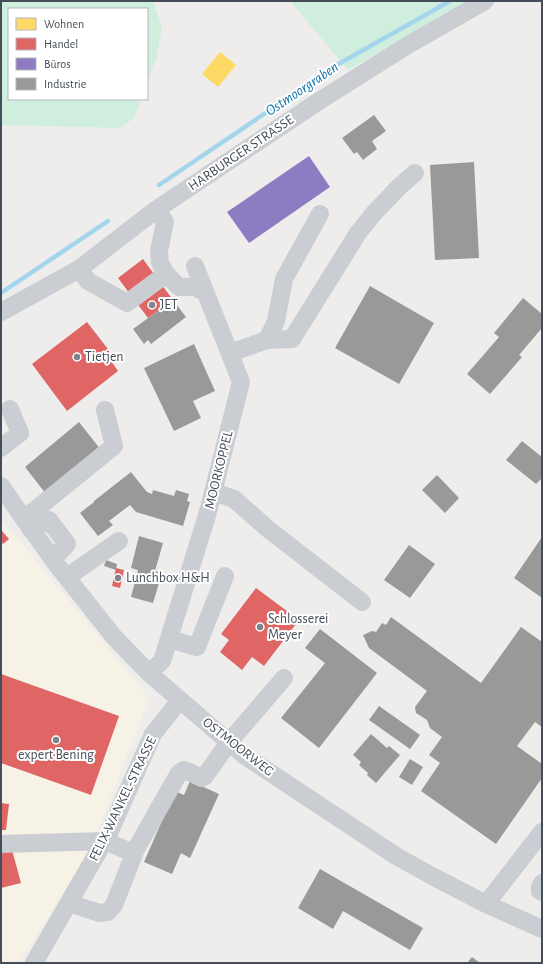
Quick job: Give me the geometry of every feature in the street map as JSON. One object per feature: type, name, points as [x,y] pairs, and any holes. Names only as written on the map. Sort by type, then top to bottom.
[{"type":"street","name":"HARBURGER STRASSE","points":[[1,312],[79,269],[157,208],[408,45],[485,1]]},
{"type":"street","points":[[230,353],[267,340],[292,339],[358,233],[374,213],[414,173]]},
{"type":"street","points":[[157,208],[164,222],[160,263],[166,274],[180,287],[195,287],[206,293]]},
{"type":"street","points":[[267,340],[276,320],[284,279],[320,214]]},
{"type":"street","name":"MOORKOPPEL","points":[[149,672],[162,661],[169,639],[214,492],[241,382],[195,266]]},
{"type":"street","points":[[79,269],[88,281],[127,303],[166,274]]},
{"type":"street","points":[[1,448],[20,433],[10,409]]},
{"type":"street","points":[[28,524],[114,446],[105,410]]},
{"type":"street","name":"OSTMOORWEG","points":[[1,486],[53,559],[114,636],[149,672],[245,756],[396,856],[486,904],[541,926]]},
{"type":"street","points":[[214,492],[234,498],[268,529],[362,602]]},
{"type":"street","points":[[67,577],[119,541]]},
{"type":"street","points":[[169,639],[197,647],[225,576]]},
{"type":"street","points":[[69,903],[99,913],[108,912],[114,905],[136,850],[179,773],[184,770],[200,778],[204,778],[229,742],[284,678]]},
{"type":"street","name":"FELIX-WANKEL-STRASSE","points":[[34,963],[109,834],[153,734],[180,700]]},
{"type":"street","points":[[486,904],[542,832]]},
{"type":"street","points":[[1,844],[105,841],[126,850],[136,850]]},
{"type":"street","points":[[542,883],[540,887],[540,891],[542,892]]},
{"type":"shaded area","points":[[1,521],[18,539],[149,698],[90,851],[19,963],[1,963]]},
{"type":"green space","points":[[1,1],[153,1],[162,28],[156,59],[148,79],[148,8],[8,8],[8,100],[141,100],[134,118],[120,128],[1,125]]},
{"type":"green space","points":[[290,1],[469,1],[348,70]]},
{"type":"building: Wohnen","points":[[220,52],[236,65],[218,87],[202,74]]},
{"type":"building: Handel","points":[[143,259],[173,300],[148,318],[118,278]]},
{"type":"building: Handel","points":[[87,322],[111,353],[107,355],[118,371],[67,411],[32,364]]},
{"type":"building: Handel","points":[[2,531],[9,539],[3,544],[1,541]]},
{"type":"building: Handel","name":"Lunchbox H&H","points":[[116,568],[124,570],[120,588],[112,586]]},
{"type":"building: Handel","name":"Schlosserei Meyer","points":[[256,588],[299,620],[264,666],[252,657],[242,670],[220,652],[229,640],[221,634]]},
{"type":"building: Handel","name":"expert Bening","points":[[1,674],[119,716],[91,795],[1,763]]},
{"type":"building: Handel","points":[[1,803],[9,804],[6,830],[1,830]]},
{"type":"building: Handel","points":[[12,850],[21,883],[1,888],[1,853]]},
{"type":"building: Büros","points":[[309,156],[330,187],[249,243],[227,212]]},
{"type":"building: Industrie","points":[[374,115],[386,131],[372,141],[377,149],[363,160],[357,152],[354,154],[342,138]]},
{"type":"building: Industrie","points":[[474,162],[479,258],[435,260],[430,165]]},
{"type":"building: Industrie","points":[[370,286],[434,323],[399,384],[335,348]]},
{"type":"building: Industrie","points":[[523,298],[542,314],[542,328],[519,355],[522,357],[490,394],[467,374],[499,337],[494,333]]},
{"type":"building: Industrie","points":[[173,300],[186,317],[151,344],[148,340],[144,344],[133,329]]},
{"type":"building: Industrie","points":[[194,344],[215,391],[193,401],[201,418],[174,431],[144,368]]},
{"type":"building: Industrie","points":[[79,422],[101,450],[46,494],[25,467]]},
{"type":"building: Industrie","points":[[522,441],[542,457],[542,478],[536,484],[506,460]]},
{"type":"building: Industrie","points":[[131,472],[147,492],[152,494],[153,490],[174,496],[176,490],[189,494],[187,501],[190,502],[183,526],[136,512],[130,505],[109,521],[113,525],[98,536],[80,513]]},
{"type":"building: Industrie","points":[[437,475],[459,498],[445,513],[422,490]]},
{"type":"building: Industrie","points":[[139,536],[163,543],[155,571],[162,573],[153,603],[131,597],[138,570],[131,568]]},
{"type":"building: Industrie","points":[[542,537],[542,598],[514,578]]},
{"type":"building: Industrie","points":[[409,545],[435,564],[410,598],[384,580]]},
{"type":"building: Industrie","points":[[106,560],[117,564],[116,570],[104,566]]},
{"type":"building: Industrie","points":[[391,617],[481,683],[521,627],[542,642],[542,727],[535,722],[517,746],[542,764],[542,778],[496,844],[421,791],[440,763],[429,755],[442,737],[430,728],[427,720],[416,713],[415,707],[427,691],[369,648],[363,635],[372,631],[376,632],[382,623],[386,625]]},
{"type":"building: Industrie","points":[[320,629],[377,673],[319,748],[281,718],[325,663],[305,648]]},
{"type":"building: Industrie","points":[[379,706],[420,735],[410,749],[369,720]]},
{"type":"building: Industrie","points":[[371,734],[387,748],[389,746],[400,755],[376,783],[367,775],[368,773],[359,765],[361,762],[353,755]]},
{"type":"building: Industrie","points":[[410,759],[423,767],[412,785],[399,777]]},
{"type":"building: Industrie","points":[[190,781],[219,794],[190,858],[181,853],[172,874],[144,862],[175,791],[184,795]]},
{"type":"building: Industrie","points":[[320,869],[423,928],[410,950],[343,911],[333,929],[298,908]]},
{"type":"building: Industrie","points":[[472,957],[480,963],[467,963]]},
{"type":"waterway","name":"Ostmoorgraben","points":[[159,185],[335,66],[450,1]]},
{"type":"waterway","name":"Ostmoorgraben","points":[[1,293],[108,221]]},
{"type":"place","name":"JET","points":[[152,305]]},
{"type":"place","name":"Tietjen","points":[[77,357]]},
{"type":"place","name":"Lunchbox H&H","points":[[118,578]]},
{"type":"place","name":"Schlosserei Meyer","points":[[260,627]]},
{"type":"place","name":"expert Bening","points":[[56,740]]}]
